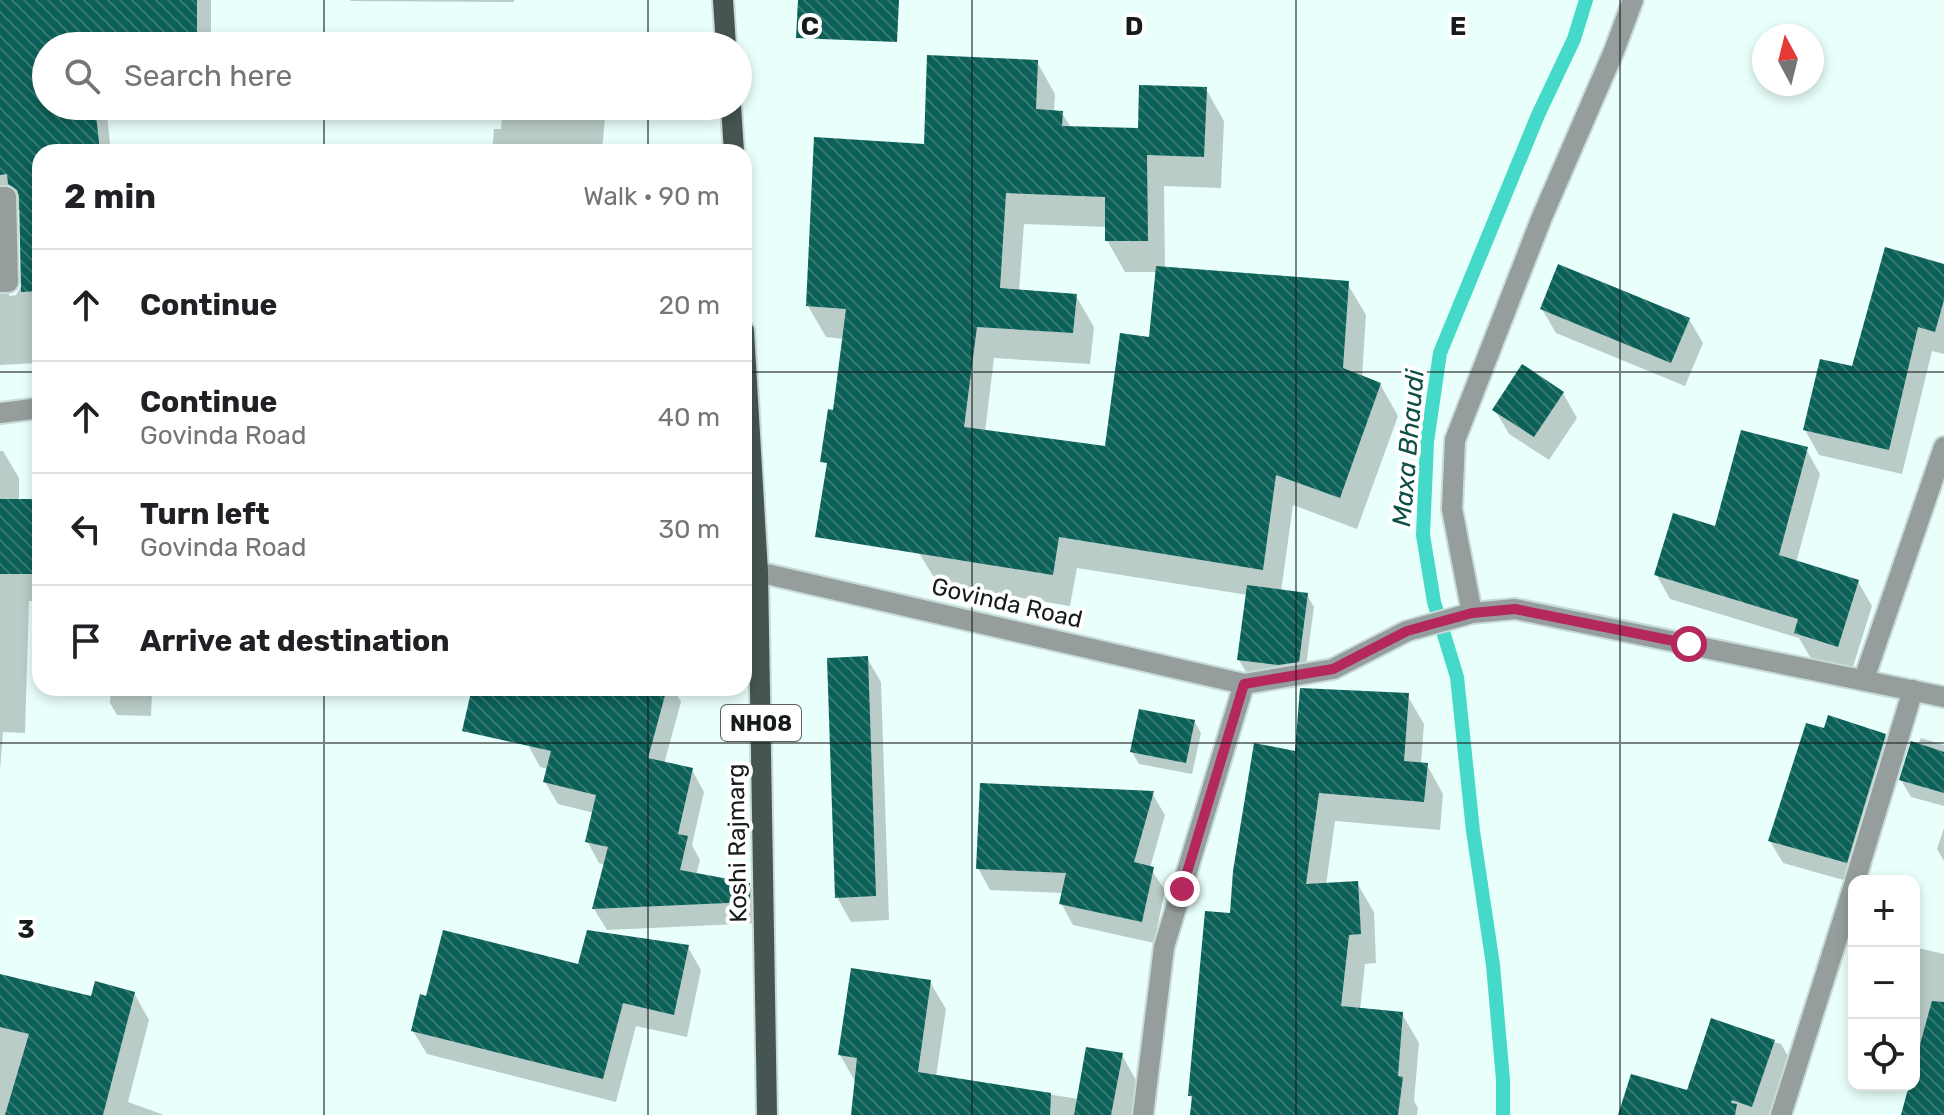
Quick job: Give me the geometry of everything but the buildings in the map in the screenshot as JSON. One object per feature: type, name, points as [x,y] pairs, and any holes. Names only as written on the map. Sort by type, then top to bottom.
[{"type":"main road","points":[[723,0],[725,32]]},
{"type":"main road","points":[[732,120],[733,144]]},
{"type":"main road","name":"Koshi Rajmarg","points":[[752,469],[758,572],[767,1115]]},
{"type":"street","points":[[1472,613],[1452,509],[1455,440],[1542,217],[1633,0]]},
{"type":"street","points":[[0,197],[6,197],[8,282],[0,282]]},
{"type":"street","points":[[0,413],[32,409]]},
{"type":"street","points":[[1864,679],[1944,447]]},
{"type":"street","name":"Govinda Road","points":[[758,572],[1244,684],[1333,669],[1407,631],[1472,613],[1515,609],[1944,697]]},
{"type":"street","points":[[1143,1115],[1164,947],[1244,684]]},
{"type":"street","points":[[1857,875],[1913,690]]},
{"type":"street","points":[[1781,1115],[1848,905]]},
{"type":"waterway","name":"Maxa Bhaudi","points":[[1503,1115],[1493,965],[1473,831],[1457,677],[1434,602],[1423,535],[1427,442],[1440,353],[1538,115],[1574,39],[1586,0]]},
{"type":"route","points":[[1182,889],[1244,684],[1333,669],[1407,631],[1472,613],[1515,609],[1689,644]]}]
